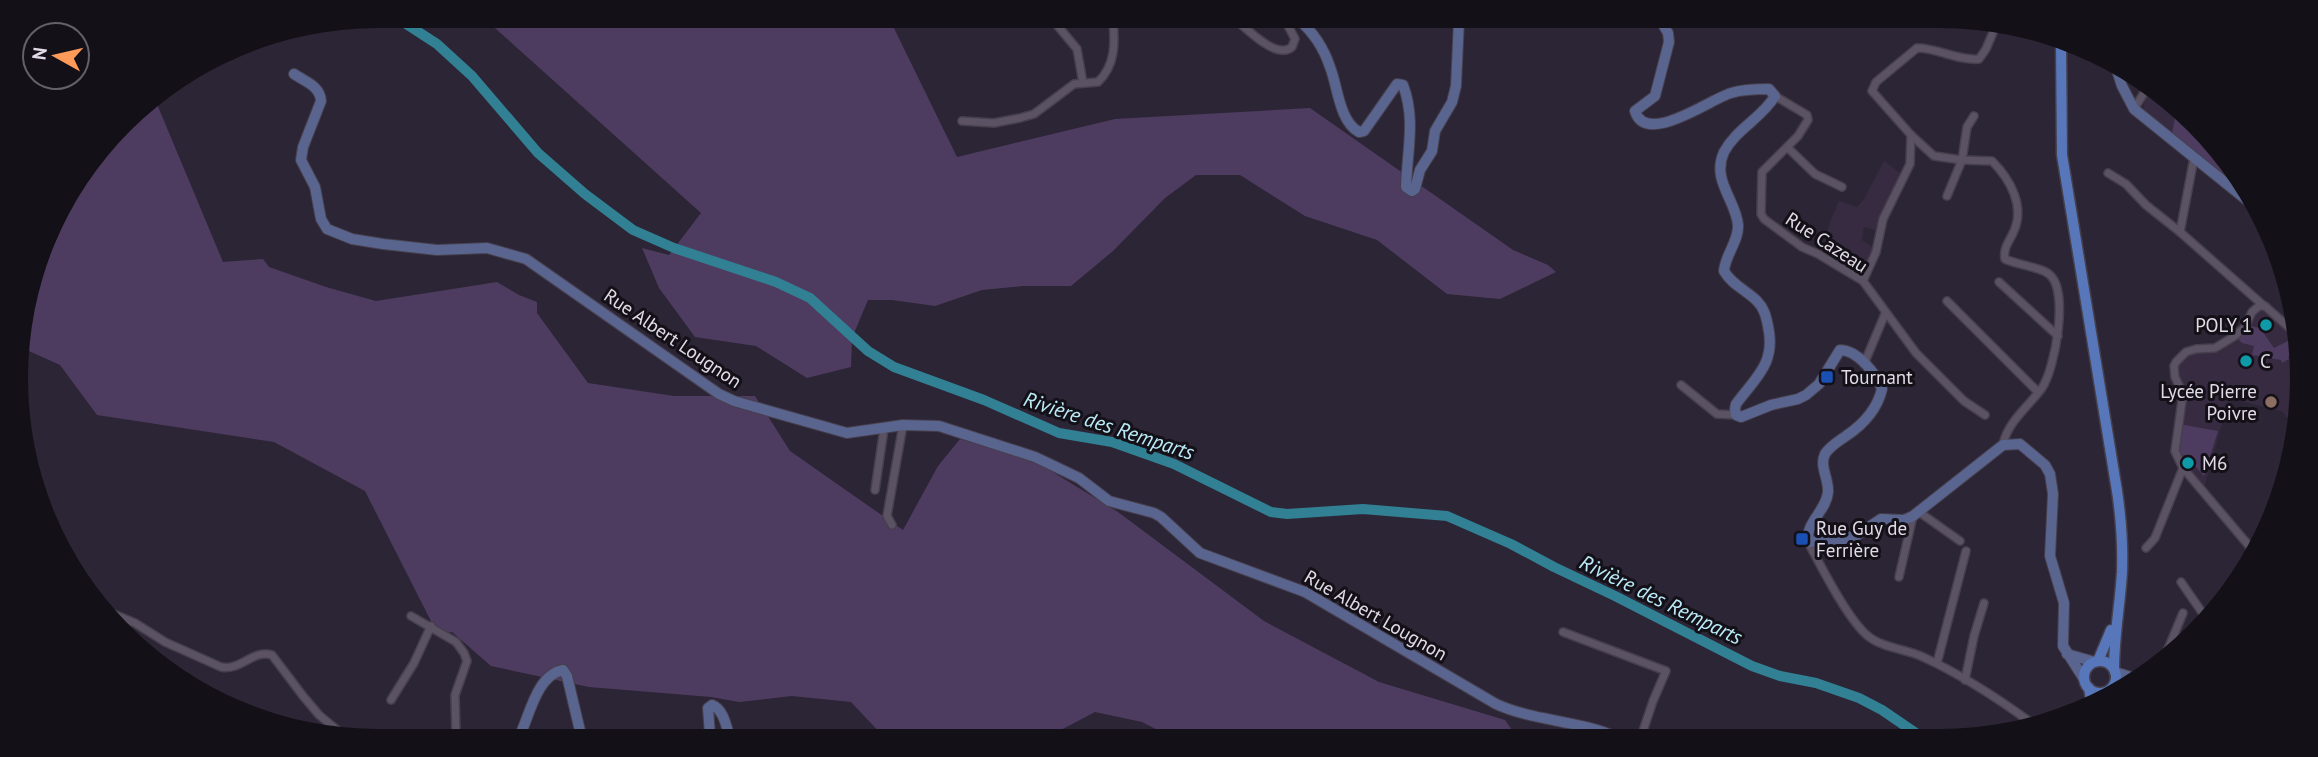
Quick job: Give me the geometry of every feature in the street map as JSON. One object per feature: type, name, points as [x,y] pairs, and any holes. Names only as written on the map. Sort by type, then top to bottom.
[{"type":"main road","points":[[2061,50],[2062,155],[2120,516],[2122,570],[2114,639],[2116,682]]},
{"type":"main road","points":[[2089,696],[2086,669],[2097,662],[2118,610]]},
{"type":"main road","points":[[2097,662],[2108,663],[2115,670]]},
{"type":"main road","points":[[2086,684],[2098,692]]},
{"type":"street","points":[[1057,28],[1071,40],[1077,50],[1083,83]]},
{"type":"street","points":[[962,121],[994,123],[1034,114],[1065,88],[1074,84],[1098,82],[1111,64],[1113,28]]},
{"type":"street","points":[[1245,28],[1257,38],[1284,52],[1292,47],[1295,39],[1289,28]]},
{"type":"street","points":[[1306,28],[1323,50],[1345,114],[1354,129],[1359,132],[1364,131],[1397,85],[1403,85],[1407,96],[1411,139],[1406,187],[1412,191],[1420,170],[1432,151],[1435,131],[1452,102],[1456,86],[1460,28]]},
{"type":"street","points":[[1665,28],[1669,42],[1655,96],[1635,111],[1640,120],[1649,125],[1659,124],[1692,113],[1731,93],[1746,90],[1769,89],[1775,96],[1770,105],[1736,136],[1722,158],[1723,186],[1738,229],[1727,254],[1724,271],[1732,282],[1761,305],[1767,318],[1770,344],[1769,360],[1736,404],[1736,415]]},
{"type":"street","points":[[1993,32],[1979,59],[1969,60],[1953,54],[1917,48],[1876,82],[1872,91],[1911,135],[1934,156],[1992,161],[2010,183],[2016,199],[2018,221],[2005,247],[2005,259],[2051,276],[2059,303],[2058,336],[2051,371],[2005,434],[2003,445]]},
{"type":"street","name":"Rue Albert Lougnon","points":[[294,75],[317,88],[320,93],[321,101],[301,159],[315,187],[321,219],[327,229],[352,239],[383,244],[437,250],[487,248],[526,259],[719,394],[734,401],[848,433],[903,425],[939,426],[1035,457],[1079,478],[1109,501],[1161,517],[1199,553],[1305,592],[1496,704],[1511,711],[1594,729]]},
{"type":"street","points":[[2119,78],[2134,109],[2236,191]]},
{"type":"street","points":[[2134,109],[2144,94]]},
{"type":"street","name":"Rue Cazeau","points":[[1775,96],[1807,116],[1805,126],[1788,148],[1762,172],[1761,214],[1764,219],[1802,247],[1863,281],[1916,353],[1964,401],[1984,415]]},
{"type":"street","points":[[1947,196],[1962,160],[1967,127],[1974,116]]},
{"type":"street","points":[[1863,281],[1876,253],[1883,219],[1910,164],[1911,135]]},
{"type":"street","points":[[1788,148],[1815,174],[1842,187]]},
{"type":"street","points":[[2180,232],[2194,158]]},
{"type":"street","points":[[2108,173],[2126,184],[2146,205],[2286,324]]},
{"type":"street","points":[[1999,282],[2058,336]]},
{"type":"street","points":[[1947,301],[2038,392]]},
{"type":"street","points":[[2248,545],[2183,468],[2175,451],[2183,398],[2174,366],[2186,352],[2216,348],[2235,336],[2245,327],[2256,307],[2265,306]]},
{"type":"street","points":[[1864,364],[1885,314]]},
{"type":"street","points":[[1681,385],[1717,414],[1741,417],[1771,405],[1806,396],[1819,384],[1840,350],[1850,351],[1864,364],[1880,383],[1880,397],[1861,425],[1826,452],[1823,464],[1829,493],[1809,528],[1808,542],[1832,586],[1868,636],[1879,642],[1907,649],[1937,663],[2025,718]]},
{"type":"street","points":[[892,525],[887,516],[903,425]]},
{"type":"street","points":[[875,490],[884,429]]},
{"type":"street","points":[[1808,542],[1844,539],[1857,535],[1881,519],[1904,520],[1916,514],[2003,445],[2020,444],[2045,465],[2050,474],[2053,494],[2050,556],[2062,591],[2063,646],[2086,684]]},
{"type":"street","points":[[2146,548],[2155,538],[2183,468]]},
{"type":"street","points":[[1916,514],[1960,541]]},
{"type":"street","points":[[1899,578],[1916,514]]},
{"type":"street","points":[[1937,663],[1966,551]]},
{"type":"street","points":[[2181,582],[2201,612]]},
{"type":"street","points":[[1965,680],[1984,603]]},
{"type":"street","points":[[2172,641],[2183,613]]},
{"type":"street","points":[[411,616],[456,642],[464,653],[467,662],[455,695],[454,729]]},
{"type":"street","points":[[123,618],[165,642],[229,669],[258,654],[272,655],[311,705],[333,726]]},
{"type":"street","points":[[391,700],[414,663],[431,626]]},
{"type":"street","points":[[1563,632],[1666,671],[1644,729]]},
{"type":"street","points":[[2067,653],[2097,662]]},
{"type":"street","points":[[522,729],[533,701],[547,680],[563,670],[567,676],[580,729]]},
{"type":"street","points":[[2115,670],[2127,675]]},
{"type":"street","points":[[710,729],[708,708],[712,705],[721,712],[727,729]]},
{"type":"shaded area","points":[[495,28],[894,28],[957,157],[1115,119],[1310,108],[1513,250],[1548,265],[1556,272],[1500,299],[1447,294],[1377,240],[1305,216],[1240,175],[1196,175],[1165,198],[1113,251],[1071,286],[1023,286],[982,290],[935,306],[892,300],[868,300],[852,338],[851,367],[807,378],[756,346],[695,337],[659,288],[642,248],[669,255],[701,213]]},
{"type":"shaded area","points":[[2148,96],[2171,115],[2203,147],[2228,180],[2143,110]]},
{"type":"shaded area","points":[[158,106],[223,262],[263,259],[269,267],[376,301],[497,282],[537,302],[537,313],[588,383],[674,396],[755,396],[790,451],[903,530],[938,466],[960,439],[1038,463],[1118,512],[1264,621],[1379,682],[1505,720],[1511,729],[1156,729],[1142,722],[1095,712],[1063,729],[876,729],[851,702],[792,696],[739,702],[711,697],[589,687],[491,666],[452,632],[438,635],[365,491],[274,442],[97,415],[60,365],[29,351],[40,288],[55,244],[75,203],[100,165]]},
{"type":"shaded area","points":[[2175,119],[2203,147],[2229,180],[2175,137],[2172,133]]},
{"type":"shaded area","points":[[1884,161],[1904,176],[1875,230],[1864,227],[1862,240],[1873,247],[1870,262],[1863,276],[1859,277],[1822,253],[1839,201],[1857,207]]},
{"type":"shaded area","name":"Lycée Pierre Poivre","points":[[2259,306],[2286,326],[2290,378],[2288,418],[2283,412],[2229,398],[2203,492],[2176,456],[2183,399],[2175,377],[2181,355],[2207,349],[2235,336]]},
{"type":"shaded area","points":[[2246,325],[2260,328],[2274,348],[2288,341],[2289,359],[2282,363],[2281,360],[2252,355],[2254,346],[2242,343],[2235,336]]},
{"type":"shaded area","points":[[2179,424],[2218,431],[2204,476],[2188,458],[2175,451]]},
{"type":"waterway","name":"Rivière des Remparts","points":[[412,28],[437,44],[472,76],[538,153],[585,194],[633,230],[674,248],[776,282],[810,298],[868,351],[894,367],[984,400],[1059,433],[1112,442],[1174,464],[1271,512],[1287,514],[1363,509],[1447,516],[1511,544],[1752,666],[1859,698],[1910,729]]},
{"type":"place","name":"POLY 1","points":[[2266,325]]},
{"type":"place","name":"C","points":[[2246,361]]},
{"type":"place","name":"Tournant","points":[[1827,377]]},
{"type":"place","name":"Lycée Pierre Poivre","points":[[2271,402]]},
{"type":"place","name":"M6","points":[[2188,463]]},
{"type":"place","name":"Rue Guy de Ferrière","points":[[1802,539]]}]
